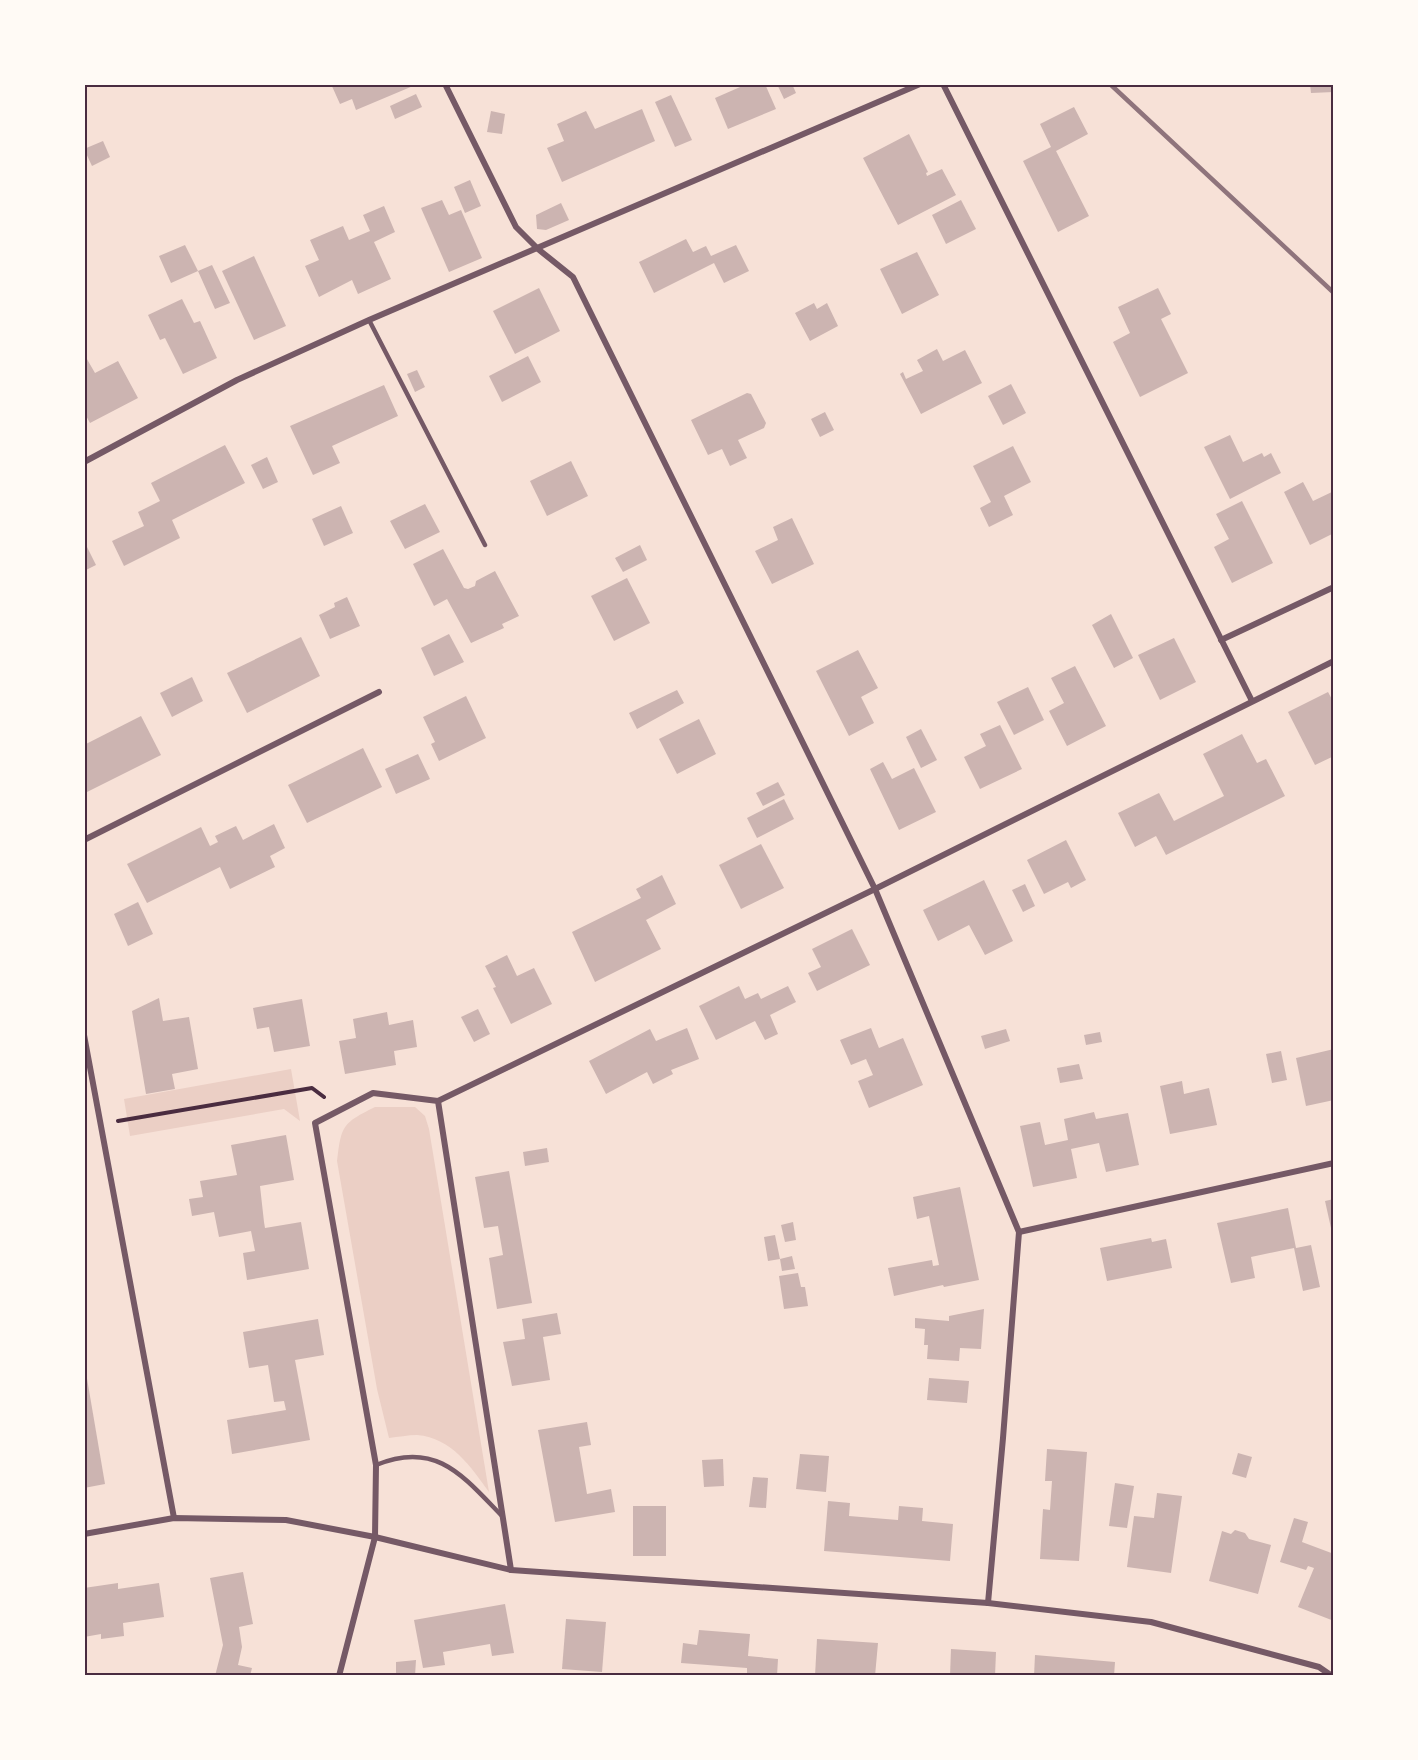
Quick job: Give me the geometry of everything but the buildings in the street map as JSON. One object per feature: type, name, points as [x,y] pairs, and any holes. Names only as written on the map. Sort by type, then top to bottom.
[{"type":"street","points":[[445,84],[516,227],[538,249],[573,277],[875,889],[1018,1232],[988,1603]]},
{"type":"street","points":[[84,462],[237,380],[369,320],[920,84]]},
{"type":"street","points":[[944,84],[1252,701]]},
{"type":"street","points":[[1221,640],[1334,587]]},
{"type":"street","points":[[339,1676],[375,1538],[376,1464],[315,1123],[373,1093],[438,1101],[875,889],[1334,661]]},
{"type":"street","points":[[84,840],[380,692]]},
{"type":"street","points":[[84,1035],[174,1518]]},
{"type":"street","points":[[438,1101],[511,1570]]},
{"type":"street","points":[[1018,1232],[1334,1163]]},
{"type":"street","points":[[84,1533],[174,1518],[286,1520],[511,1570],[988,1603],[1151,1622],[1319,1667],[1332,1676]]},
{"type":"lane","points":[[369,320],[485,544]]},
{"type":"lane","points":[[376,1464],[395,1456],[426,1456],[461,1474],[503,1518]]},
{"type":"path","points":[[100,1124],[312,1088],[339,1110]]},
{"type":"shaded area","points":[[291,1069],[300,1121],[284,1109],[130,1136],[124,1099]]},
{"type":"shaded area","points":[[375,1107],[415,1107],[425,1116],[429,1129],[489,1492],[468,1464],[440,1442],[417,1435],[389,1438],[377,1389],[337,1161],[342,1132],[346,1126],[356,1117]]},
{"type":"railway","points":[[1110,84],[1334,293]]}]
